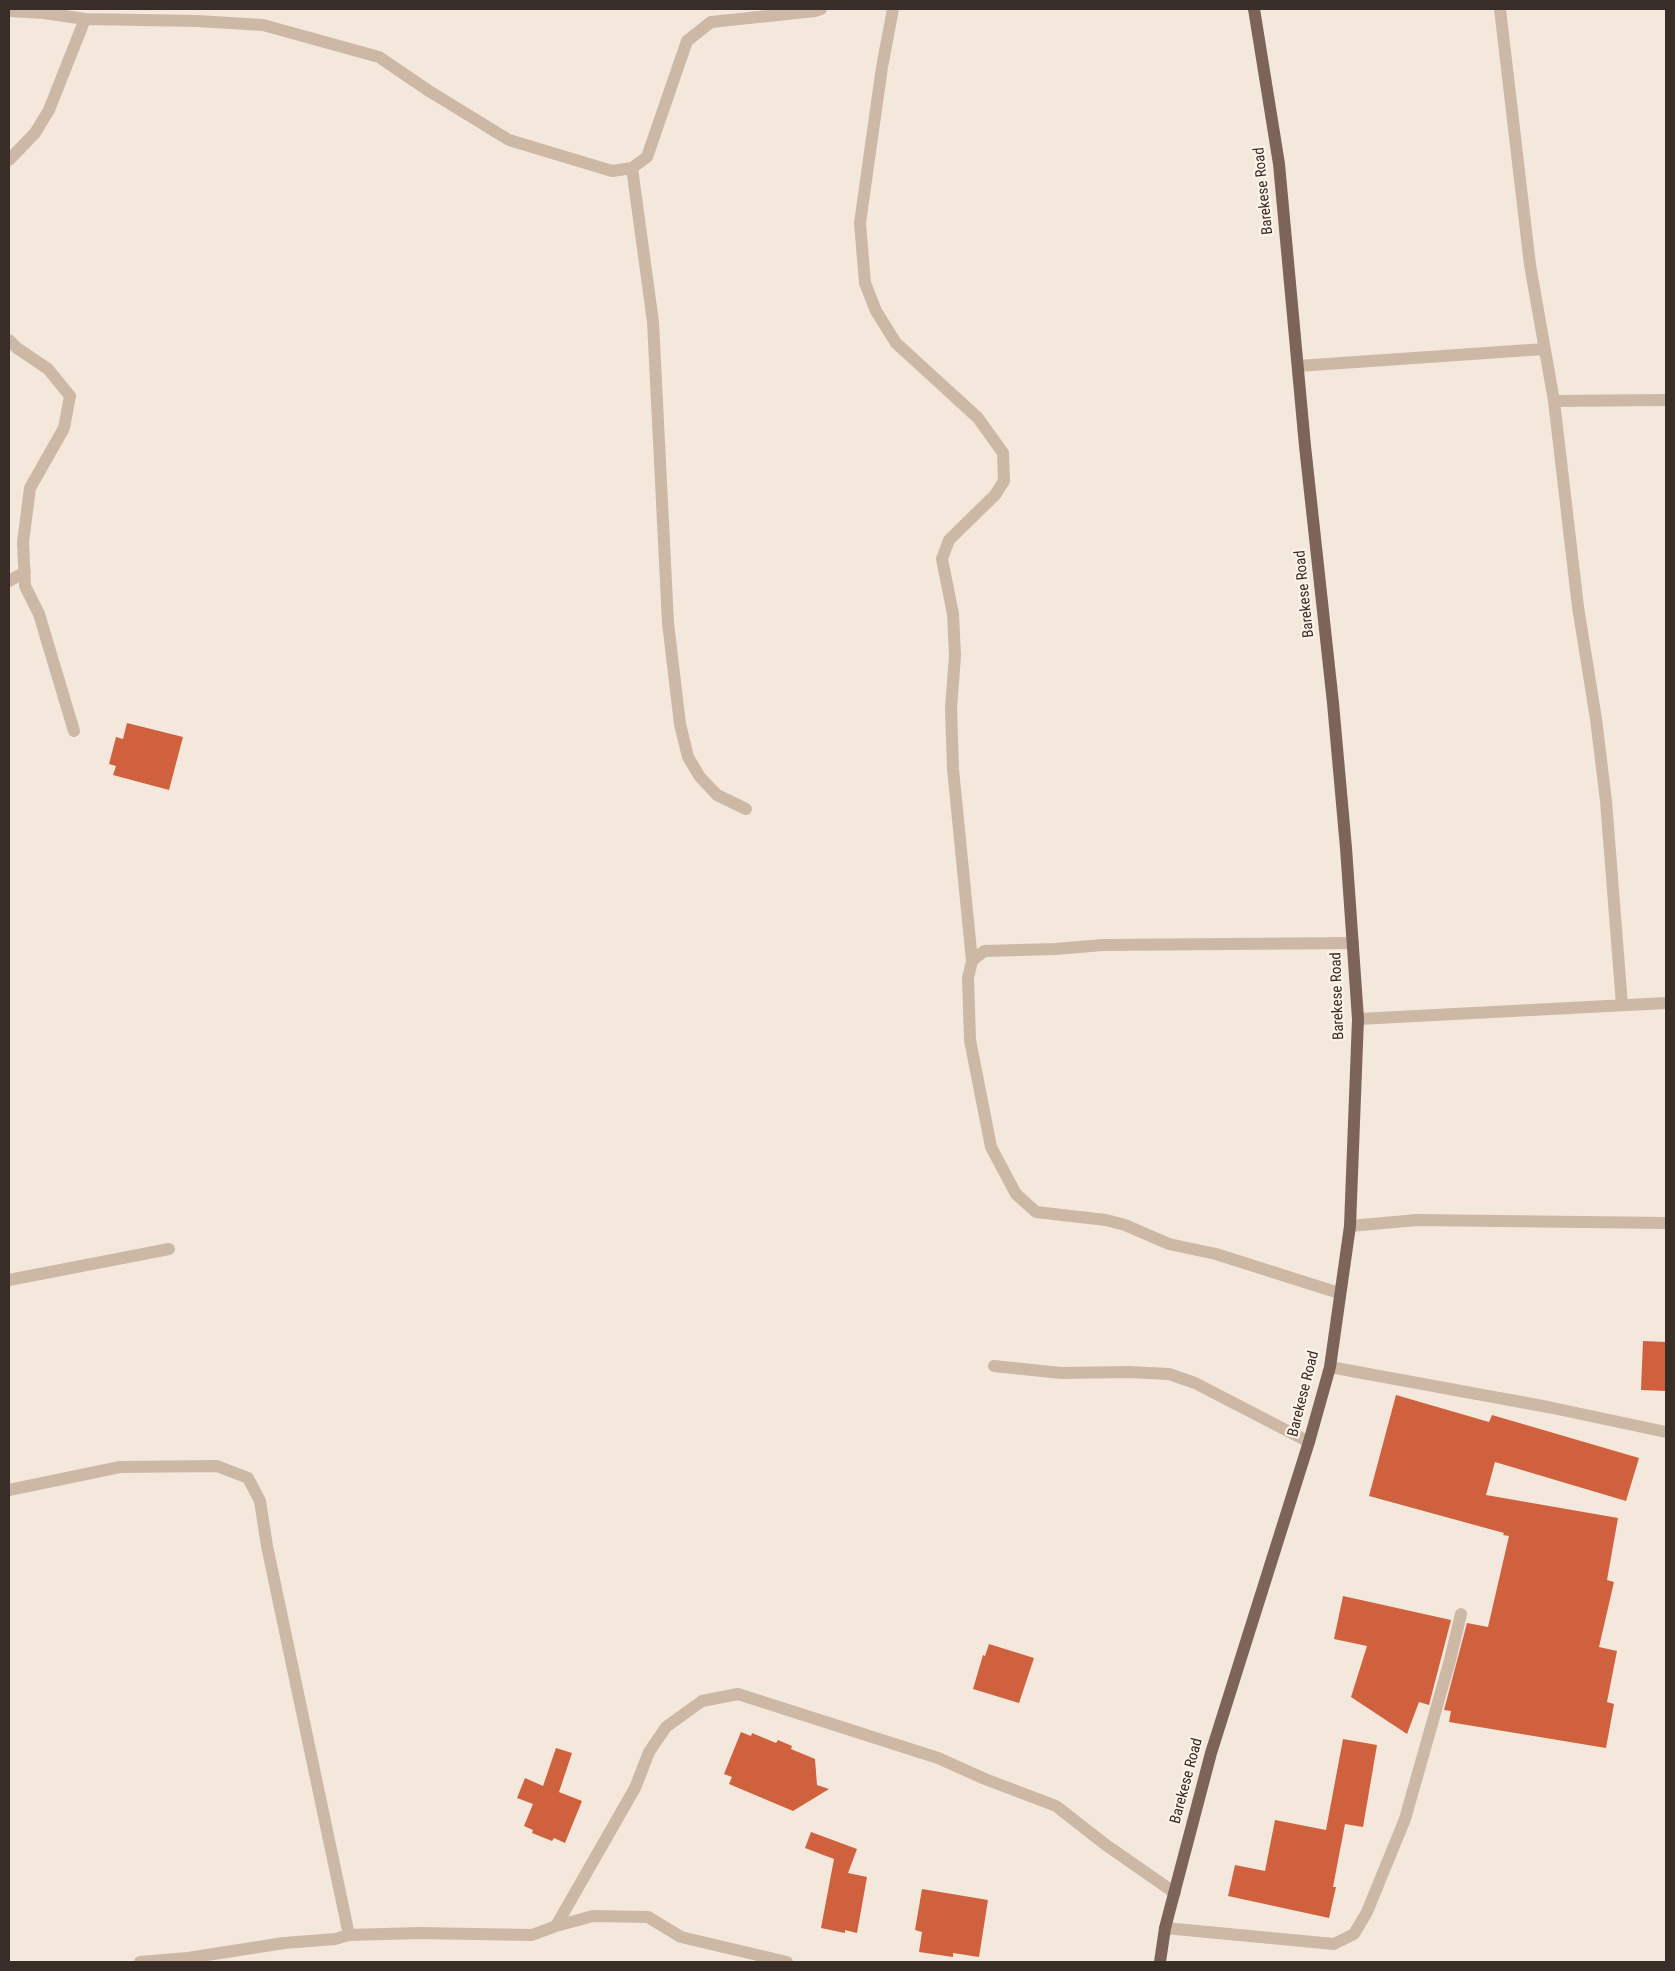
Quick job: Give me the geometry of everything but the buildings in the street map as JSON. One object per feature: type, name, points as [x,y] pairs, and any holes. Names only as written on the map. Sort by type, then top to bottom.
[{"type":"main road","name":"Barekese Road","points":[[1160,1962],[1165,1928],[1211,1753],[1309,1442],[1330,1367],[1350,1226],[1358,1019],[1334,703],[1298,366],[1280,164],[1254,9]]},
{"type":"street","points":[[9,11],[44,11],[85,19],[197,21],[263,26],[379,57],[429,91],[509,140],[612,171],[632,168],[648,157],[687,41],[711,22],[821,9]]},
{"type":"street","points":[[893,9],[860,223],[865,283],[876,312],[896,343],[978,418],[1003,453],[1004,481],[995,495],[949,540],[942,560],[953,614],[955,656],[951,708],[953,769],[972,961],[968,978],[970,1040],[991,1147],[1016,1194],[1036,1212],[1106,1220],[1125,1225],[1169,1244],[1216,1254],[1339,1293]]},
{"type":"street","points":[[1500,9],[1530,265],[1554,401],[1578,607],[1596,719],[1605,792],[1622,1004]]},
{"type":"street","points":[[9,160],[36,134],[49,110],[85,19]]},
{"type":"street","points":[[632,168],[653,322],[668,623],[680,724],[688,757],[700,776],[717,795],[746,809]]},
{"type":"street","points":[[9,340],[17,348],[48,369],[70,396],[64,428],[30,488],[23,542],[25,586],[39,614],[74,731]]},
{"type":"street","points":[[1298,366],[1544,349]]},
{"type":"street","points":[[1554,401],[1666,400]]},
{"type":"street","points":[[9,581],[25,572]]},
{"type":"street","points":[[972,961],[984,951],[1055,949],[1103,945],[1352,943]]},
{"type":"street","points":[[1358,1019],[1666,1003]]},
{"type":"street","points":[[1350,1226],[1417,1220],[1666,1223]]},
{"type":"street","points":[[9,1280],[169,1249]]},
{"type":"street","points":[[994,1366],[1060,1373],[1129,1372],[1169,1374],[1195,1383],[1309,1442]]},
{"type":"street","points":[[1330,1367],[1548,1407],[1666,1432]]},
{"type":"street","points":[[9,1490],[120,1467],[217,1466],[248,1478],[260,1501],[267,1546],[349,1935]]},
{"type":"street","points":[[1165,1928],[1334,1944],[1354,1934],[1366,1912],[1406,1819],[1461,1614]]},
{"type":"street","points":[[556,1926],[635,1788],[649,1752],[666,1727],[702,1701],[738,1694],[938,1758],[985,1779],[1056,1806],[1106,1845],[1175,1892]]},
{"type":"street","points":[[140,1962],[188,1958],[284,1943],[336,1939],[349,1935],[419,1933],[532,1935],[593,1916],[648,1917],[681,1937],[787,1962]]}]
